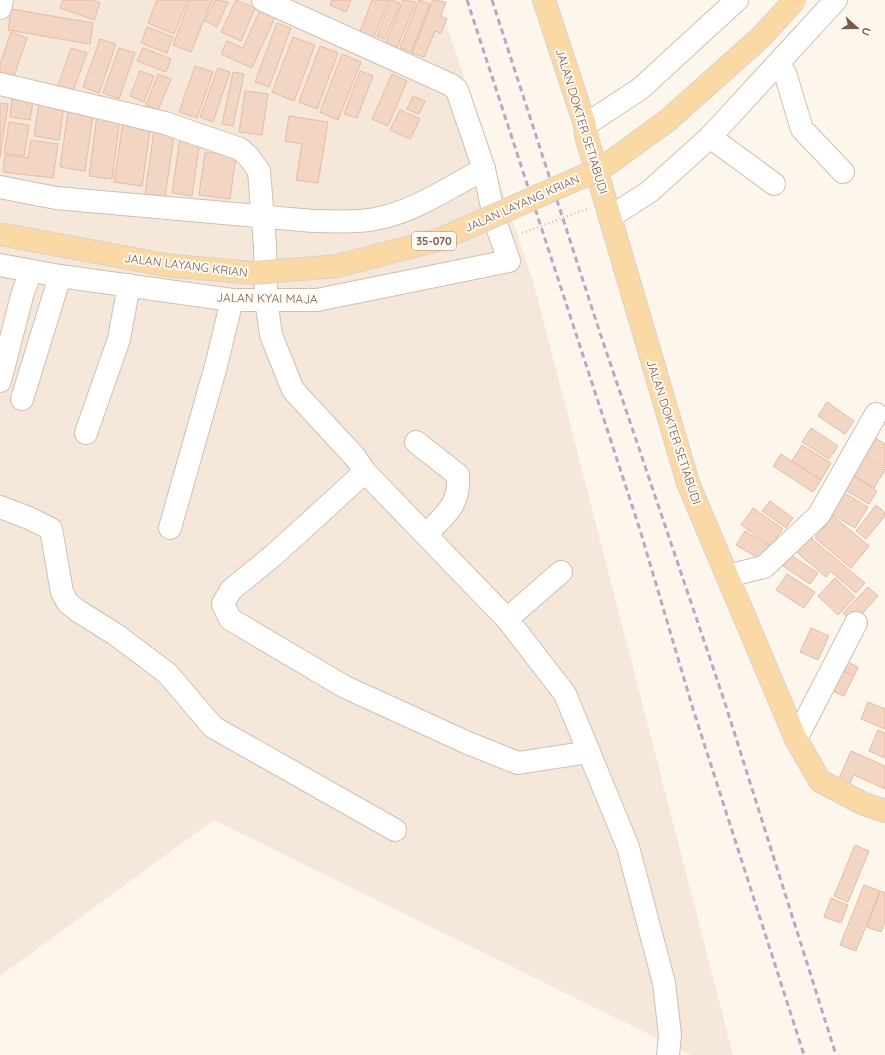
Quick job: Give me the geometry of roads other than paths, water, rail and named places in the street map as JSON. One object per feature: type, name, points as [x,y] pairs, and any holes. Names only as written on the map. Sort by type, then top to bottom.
[{"type":"main road","name":"JALAN DOKTER SETIABUDI","points":[[544,0],[585,130],[688,483],[727,576],[796,739],[820,782],[864,804],[885,811]]},
{"type":"main road","name":"JALAN LAYANG KRIAN","points":[[0,234],[165,265],[253,273],[337,266],[441,239],[602,168],[667,121],[761,37],[795,0]]},
{"type":"street","points":[[0,8],[2,0]]},
{"type":"street","points":[[0,187],[56,198],[313,221],[375,219],[417,205],[485,174],[457,90],[451,85],[263,0]]},
{"type":"street","points":[[585,130],[640,89],[738,0]]},
{"type":"street","points":[[610,217],[649,192],[710,137],[836,0]]},
{"type":"street","points":[[778,64],[785,73],[802,129],[843,172]]},
{"type":"street","points":[[0,84],[165,123],[240,149],[248,156],[259,171],[265,246],[266,291],[271,335],[293,390],[355,457],[365,472],[507,619],[565,694],[628,846],[664,983],[670,1035],[668,1055]]},
{"type":"street","points":[[710,137],[774,184]]},
{"type":"street","name":"JALAN KYAI MAJA","points":[[0,264],[60,276],[232,300],[266,291],[317,300],[508,261],[495,221],[485,174]]},
{"type":"street","points":[[0,381],[23,292],[30,271]]},
{"type":"street","points":[[22,399],[60,276]]},
{"type":"street","points":[[86,433],[118,339],[130,285]]},
{"type":"street","points":[[170,528],[216,366],[232,300]]},
{"type":"street","points":[[727,576],[764,567],[819,514],[876,414]]},
{"type":"street","points":[[416,442],[458,475],[459,490],[455,502],[426,535]]},
{"type":"street","points":[[365,472],[275,554],[231,590],[223,604],[230,619],[345,687],[468,743],[518,763],[589,752]]},
{"type":"street","points":[[0,507],[29,518],[51,529],[62,592],[68,603],[115,634],[159,668],[213,727],[395,830]]},
{"type":"street","points":[[507,619],[561,572]]},
{"type":"street","points":[[796,739],[856,623]]},
{"type":"railway","points":[[467,0],[640,530],[693,709],[804,1055]]},
{"type":"railway","points":[[492,0],[601,336],[724,700],[836,1055]]}]
